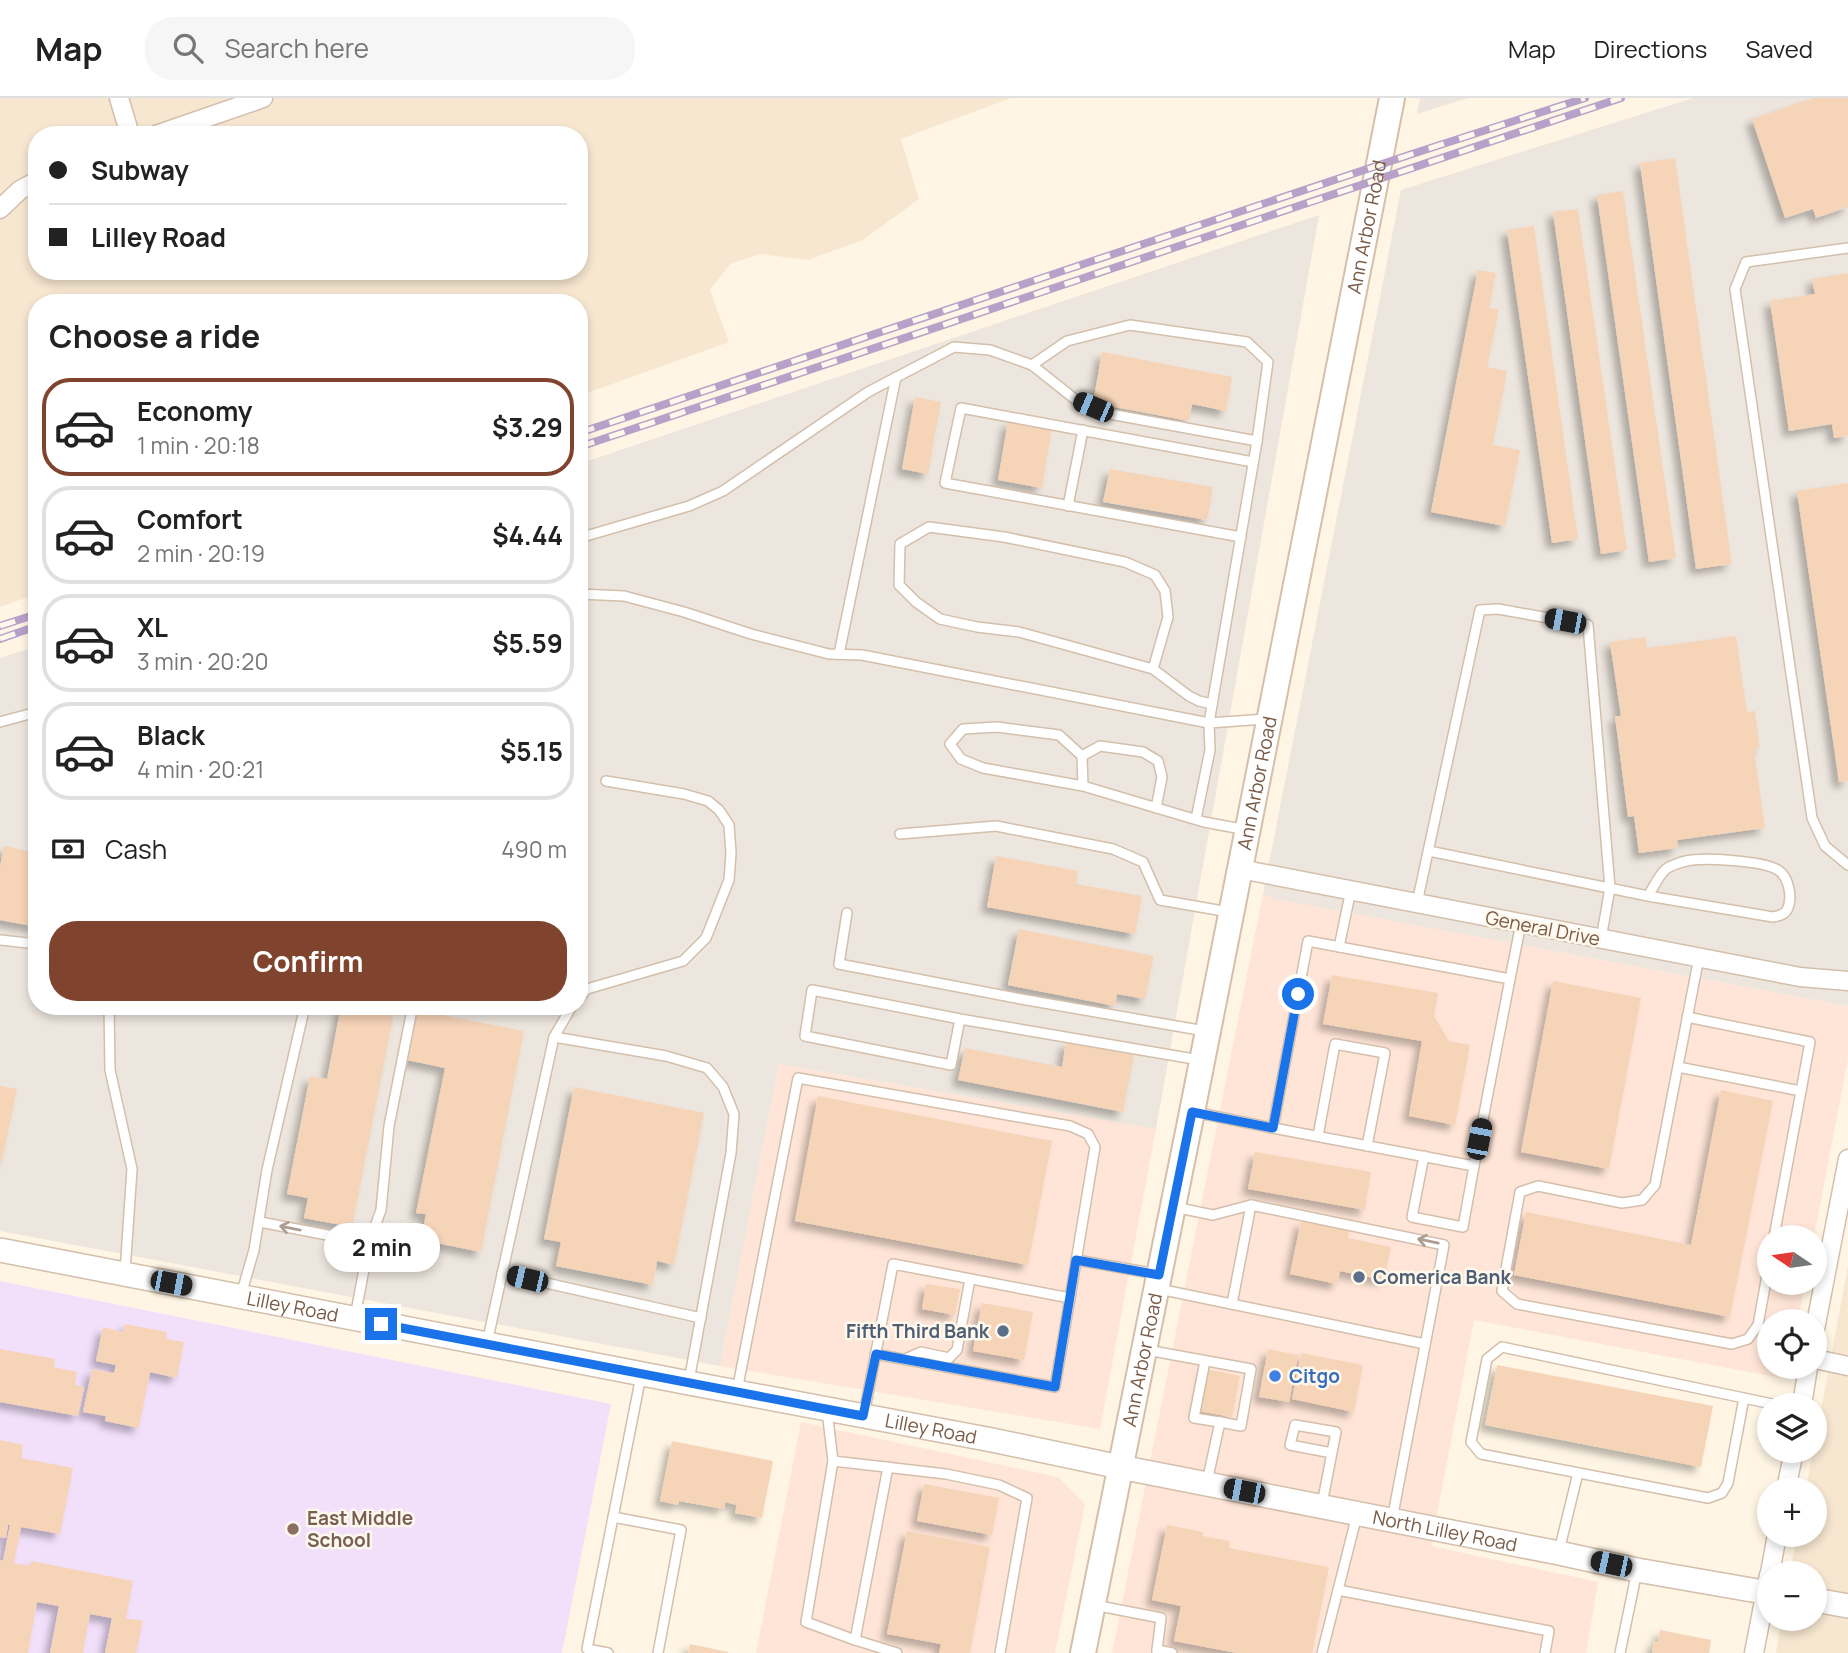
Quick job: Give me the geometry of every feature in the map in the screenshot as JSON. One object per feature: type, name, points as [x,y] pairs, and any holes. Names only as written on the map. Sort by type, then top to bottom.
[{"type":"main road","name":"Ann Arbor Road","points":[[1083,1653],[1392,98]]},
{"type":"street","points":[[120,98],[128,126]]},
{"type":"street","points":[[182,126],[263,98]]},
{"type":"street","points":[[0,209],[28,186]]},
{"type":"street","name":"General Drive","points":[[1240,869],[1800,977],[1848,981]]},
{"type":"street","points":[[1819,1309],[1848,1164]]},
{"type":"street","name":"Lilley Road","points":[[0,1250],[992,1440],[1120,1467]]},
{"type":"street","points":[[1827,1362],[1848,1366]]},
{"type":"street","name":"North Lilley Road","points":[[1120,1467],[1637,1570],[1757,1582]]},
{"type":"street","points":[[1827,1602],[1848,1606]]},
{"type":"street","points":[[1754,1653],[1759,1631]]},
{"type":"lane","points":[[1848,248],[1746,262],[1735,289],[1812,818],[1825,846],[1848,865]]},
{"type":"lane","points":[[1032,365],[1067,341],[1130,325],[1247,342],[1268,362],[1254,462],[1209,723],[1210,750],[1196,820]]},
{"type":"lane","points":[[588,535],[689,506],[723,491],[868,392],[954,347],[990,350],[1032,365],[1076,400],[1110,414],[1257,441]]},
{"type":"lane","points":[[839,654],[896,377]]},
{"type":"lane","points":[[1241,537],[945,483],[961,408],[1254,462]]},
{"type":"lane","points":[[1068,506],[1083,430]]},
{"type":"lane","points":[[1153,669],[1168,617],[1165,591],[1155,575],[1125,562],[1004,537],[929,527],[901,544],[898,585],[916,603],[940,619],[1019,632],[1153,669],[1189,696],[1212,704]]},
{"type":"lane","points":[[588,594],[624,596],[829,654],[862,655],[1209,723],[1269,719]]},
{"type":"lane","points":[[1418,903],[1480,610],[1498,609],[1588,625],[1611,888],[1601,939]]},
{"type":"lane","points":[[0,722],[28,714]]},
{"type":"lane","points":[[1083,786],[1082,756],[1059,735],[997,727],[963,729],[950,744],[961,759],[983,768],[1083,786],[1196,820],[1247,830]]},
{"type":"lane","points":[[1082,756],[1100,746],[1143,752],[1158,761],[1162,777],[1156,808]]},
{"type":"lane","points":[[588,989],[683,961],[706,938],[729,880],[729,825],[719,810],[708,801],[684,794],[606,781]]},
{"type":"lane","points":[[900,835],[996,827],[1113,849],[1143,862],[1160,900],[1231,913]]},
{"type":"lane","points":[[1429,850],[1647,896],[1773,917],[1782,915],[1787,909],[1789,895],[1787,881],[1779,870],[1763,865],[1712,859],[1686,860],[1666,869],[1647,896]]},
{"type":"lane","points":[[1339,947],[1351,890]]},
{"type":"lane","points":[[847,913],[839,964],[1207,1031]]},
{"type":"lane","points":[[1424,1156],[1412,1217],[1463,1227],[1521,923]]},
{"type":"lane","points":[[0,940],[28,943]]},
{"type":"lane","points":[[1273,1128],[1308,941],[1510,979]]},
{"type":"lane","points":[[1699,957],[1655,1185],[1642,1200],[1622,1203],[1538,1186],[1520,1192],[1502,1291],[1517,1304],[1732,1344],[1748,1339],[1758,1325],[1763,1295]]},
{"type":"lane","points":[[960,1018],[951,1065],[805,1036],[813,990],[1202,1060]]},
{"type":"lane","points":[[108,1015],[110,1070],[132,1169],[125,1274]]},
{"type":"lane","points":[[241,1297],[260,1222],[267,1170],[303,1015]]},
{"type":"lane","points":[[355,1319],[369,1243],[381,1210],[389,1126],[411,1015]]},
{"type":"lane","points":[[487,1344],[554,1037],[567,1015]]},
{"type":"lane","points":[[1687,1017],[1810,1042],[1776,1225]]},
{"type":"lane","points":[[554,1037],[666,1056],[707,1068],[723,1087],[734,1114],[731,1153],[689,1383]]},
{"type":"lane","points":[[1318,1136],[1335,1044],[1385,1053],[1367,1146]]},
{"type":"lane","points":[[1678,1067],[1801,1091]]},
{"type":"lane","points":[[737,1392],[798,1078],[1070,1126],[1087,1134],[1095,1147],[1055,1387],[876,1354]]},
{"type":"lane","points":[[1192,1112],[1474,1166]]},
{"type":"lane","points":[[1172,1206],[1213,1214],[1251,1205],[1444,1245],[1392,1520]]},
{"type":"lane","points":[[1232,1304],[1251,1205]]},
{"type":"lane","points":[[260,1222],[369,1243]]},
{"type":"lane","points":[[1076,1260],[1232,1304],[1425,1344]]},
{"type":"lane","points":[[863,1416],[893,1264],[1070,1298]]},
{"type":"lane","points":[[502,1273],[701,1318]]},
{"type":"lane","points":[[903,1359],[920,1352],[949,1358],[957,1350],[970,1279]]},
{"type":"lane","points":[[1744,1398],[1728,1482],[1722,1493],[1708,1498],[1481,1454],[1471,1442],[1487,1359],[1502,1347],[1744,1398],[1757,1401]]},
{"type":"lane","points":[[1144,1350],[1251,1369],[1241,1426],[1194,1418],[1205,1361]]},
{"type":"lane","points":[[608,1653],[587,1649],[642,1374]]},
{"type":"lane","points":[[827,1409],[833,1461],[806,1622],[897,1653]]},
{"type":"lane","points":[[1206,1483],[1220,1422]]},
{"type":"lane","points":[[1322,1506],[1336,1432],[1294,1425],[1290,1445],[1332,1453]]},
{"type":"lane","points":[[833,1461],[946,1474],[999,1485],[1027,1498],[1000,1653]]},
{"type":"lane","points":[[855,1640],[888,1468]]},
{"type":"lane","points":[[1559,1553],[1578,1473]]},
{"type":"lane","points":[[1322,1653],[1357,1513]]},
{"type":"lane","points":[[613,1517],[681,1530],[657,1653]]},
{"type":"lane","points":[[1620,1653],[1637,1570]]},
{"type":"lane","points":[[1338,1590],[1549,1631],[1545,1653]]},
{"type":"lane","points":[[1093,1605],[1161,1618],[1157,1651],[1172,1653]]},
{"type":"shaded area","points":[[0,98],[1011,98],[901,139],[919,199],[863,240],[808,260],[760,254],[730,264],[710,290],[729,342],[588,393],[588,294],[28,294],[28,597],[0,607]]},
{"type":"shaded area","points":[[1420,98],[1468,98],[1417,114]]},
{"type":"shaded area","points":[[1693,98],[1848,98],[1848,1006],[1276,899],[1263,894],[1401,190]]},
{"type":"shaded area","points":[[1319,215],[1156,1129],[779,1064],[720,1366],[0,1231],[0,658],[28,649],[28,1015],[588,1015],[588,461]]},
{"type":"shaded area","points":[[1263,894],[1848,1006],[1848,1059],[1816,1225],[1757,1225],[1757,1295],[1803,1295],[1800,1309],[1757,1309],[1757,1373],[1474,1320],[1431,1546],[1598,1582],[1586,1653],[1112,1653]]},
{"type":"shaded area","points":[[779,1064],[1156,1129],[1100,1429],[720,1366]]},
{"type":"shaded area","points":[[1848,1266],[1848,1653],[1776,1653],[1780,1631],[1827,1631],[1827,1561],[1792,1561],[1795,1547],[1827,1547],[1827,1477],[1808,1477],[1811,1463],[1827,1463],[1827,1393],[1824,1393]]},
{"type":"shaded area","name":"East Middle School","points":[[0,1281],[611,1404],[562,1653],[0,1653]]},
{"type":"shaded area","points":[[801,1422],[1058,1477],[1085,1504],[1055,1653],[756,1653]]},
{"type":"building","points":[[1814,98],[1848,98],[1848,207],[1816,218],[1813,209],[1785,218],[1752,119]]},
{"type":"building","points":[[1675,158],[1732,564],[1696,569],[1640,163]]},
{"type":"building","points":[[1623,191],[1676,558],[1649,562],[1597,195]]},
{"type":"building","points":[[1578,209],[1627,550],[1601,554],[1553,212]]},
{"type":"building","points":[[1534,226],[1578,539],[1552,543],[1507,230]]},
{"type":"building","points":[[1478,270],[1496,273],[1489,308],[1499,309],[1487,367],[1507,371],[1493,445],[1520,450],[1505,526],[1431,512]]},
{"type":"building","points":[[1848,273],[1848,436],[1834,438],[1832,424],[1789,431],[1770,301],[1815,294],[1812,279]]},
{"type":"building","points":[[1102,352],[1232,377],[1226,411],[1192,404],[1189,421],[1093,403]]},
{"type":"building","points":[[915,397],[941,402],[928,474],[902,469]]},
{"type":"building","points":[[1008,421],[1052,429],[1042,488],[998,480]]},
{"type":"building","points":[[1110,469],[1213,487],[1207,520],[1103,502]]},
{"type":"building","points":[[1848,483],[1848,781],[1839,782],[1797,491]]},
{"type":"building","points":[[1736,636],[1747,712],[1755,711],[1760,748],[1754,749],[1765,828],[1677,840],[1678,848],[1639,853],[1634,816],[1628,817],[1615,716],[1621,716],[1610,642],[1646,637],[1647,648]]},
{"type":"building","points":[[4,846],[28,851],[28,925],[0,920],[0,867]]},
{"type":"building","points":[[996,856],[1078,871],[1076,884],[1142,896],[1135,934],[987,907]]},
{"type":"building","points":[[1019,929],[1154,956],[1145,999],[1117,994],[1115,1006],[1008,985]]},
{"type":"building","points":[[1332,975],[1438,993],[1434,1016],[1449,1041],[1470,1045],[1455,1125],[1409,1116],[1422,1041],[1323,1024]]},
{"type":"building","points":[[1553,981],[1641,998],[1609,1169],[1521,1152]]},
{"type":"building","points":[[339,1015],[394,1015],[352,1227],[304,1218],[308,1198],[287,1194],[310,1076],[327,1079]]},
{"type":"building","points":[[415,1015],[442,1015],[524,1031],[481,1252],[421,1240],[426,1214],[416,1213],[445,1068],[407,1060]]},
{"type":"building","points":[[1066,1042],[1134,1055],[1123,1112],[958,1080],[965,1048],[1062,1067]]},
{"type":"building","points":[[0,1086],[17,1089],[2,1161],[0,1161]]},
{"type":"building","points":[[574,1087],[704,1113],[674,1265],[657,1261],[653,1285],[556,1266],[561,1242],[544,1239]]},
{"type":"building","points":[[1721,1090],[1773,1101],[1730,1317],[1514,1275],[1526,1212],[1691,1245]]},
{"type":"building","points":[[818,1096],[1052,1141],[1028,1265],[795,1221]]},
{"type":"building","points":[[1255,1152],[1371,1172],[1365,1210],[1248,1189]]},
{"type":"building","points":[[1301,1221],[1349,1231],[1348,1238],[1391,1247],[1384,1280],[1340,1271],[1337,1284],[1290,1274]]},
{"type":"building","points":[[926,1284],[960,1289],[955,1315],[922,1309]]},
{"type":"building","name":"Fifth Third Bank","points":[[982,1303],[1033,1312],[1024,1360],[973,1351]]},
{"type":"building","points":[[125,1324],[167,1332],[166,1339],[184,1342],[177,1378],[150,1372],[139,1428],[105,1421],[106,1416],[83,1412],[92,1369],[114,1373],[116,1365],[96,1361],[103,1327],[123,1332]]},
{"type":"building","points":[[0,1349],[55,1359],[54,1367],[77,1372],[75,1385],[84,1387],[78,1416],[0,1402]]},
{"type":"building","points":[[1268,1349],[1298,1355],[1289,1402],[1259,1397]]},
{"type":"building","points":[[1301,1353],[1363,1365],[1354,1412],[1292,1399]]},
{"type":"building","points":[[1497,1365],[1713,1406],[1701,1467],[1485,1425]]},
{"type":"building","points":[[1206,1369],[1240,1376],[1232,1417],[1198,1411]]},
{"type":"building","points":[[0,1440],[23,1445],[21,1458],[73,1468],[60,1534],[21,1527],[14,1563],[30,1566],[31,1561],[133,1581],[126,1618],[143,1621],[136,1653],[105,1653],[112,1618],[90,1614],[83,1653],[50,1653],[59,1606],[37,1602],[28,1653],[0,1653],[0,1560],[3,1561],[10,1525],[6,1538],[0,1537]]},
{"type":"building","points":[[672,1441],[773,1461],[762,1518],[735,1513],[737,1505],[725,1502],[724,1509],[679,1501],[678,1505],[660,1501]]},
{"type":"building","points":[[924,1484],[999,1498],[992,1535],[917,1521]]},
{"type":"building","points":[[1167,1525],[1230,1541],[1229,1548],[1329,1567],[1312,1653],[1237,1653],[1174,1641],[1181,1606],[1152,1600]]},
{"type":"building","points":[[907,1531],[990,1547],[970,1653],[939,1653],[941,1644],[887,1634]]},
{"type":"building","points":[[1660,1630],[1711,1640],[1709,1653],[1652,1653]]},
{"type":"building","points":[[690,1644],[728,1652],[728,1653],[688,1653]]},
{"type":"railway","points":[[588,430],[1585,98]]},
{"type":"railway","points":[[588,444],[1621,98]]},
{"type":"railway","points":[[0,626],[28,617]]},
{"type":"railway","points":[[0,639],[28,629]]},
{"type":"place","name":"Comerica Bank","points":[[1359,1277]]},
{"type":"place","name":"Fifth Third Bank","points":[[1003,1331]]},
{"type":"place","name":"Citgo","points":[[1275,1376]]},
{"type":"place","name":"East Middle School","points":[[293,1529]]},
{"type":"route","points":[[381,1324],[863,1416],[876,1354],[1055,1387],[1076,1260],[1159,1275],[1192,1112],[1273,1128],[1298,994]]}]
